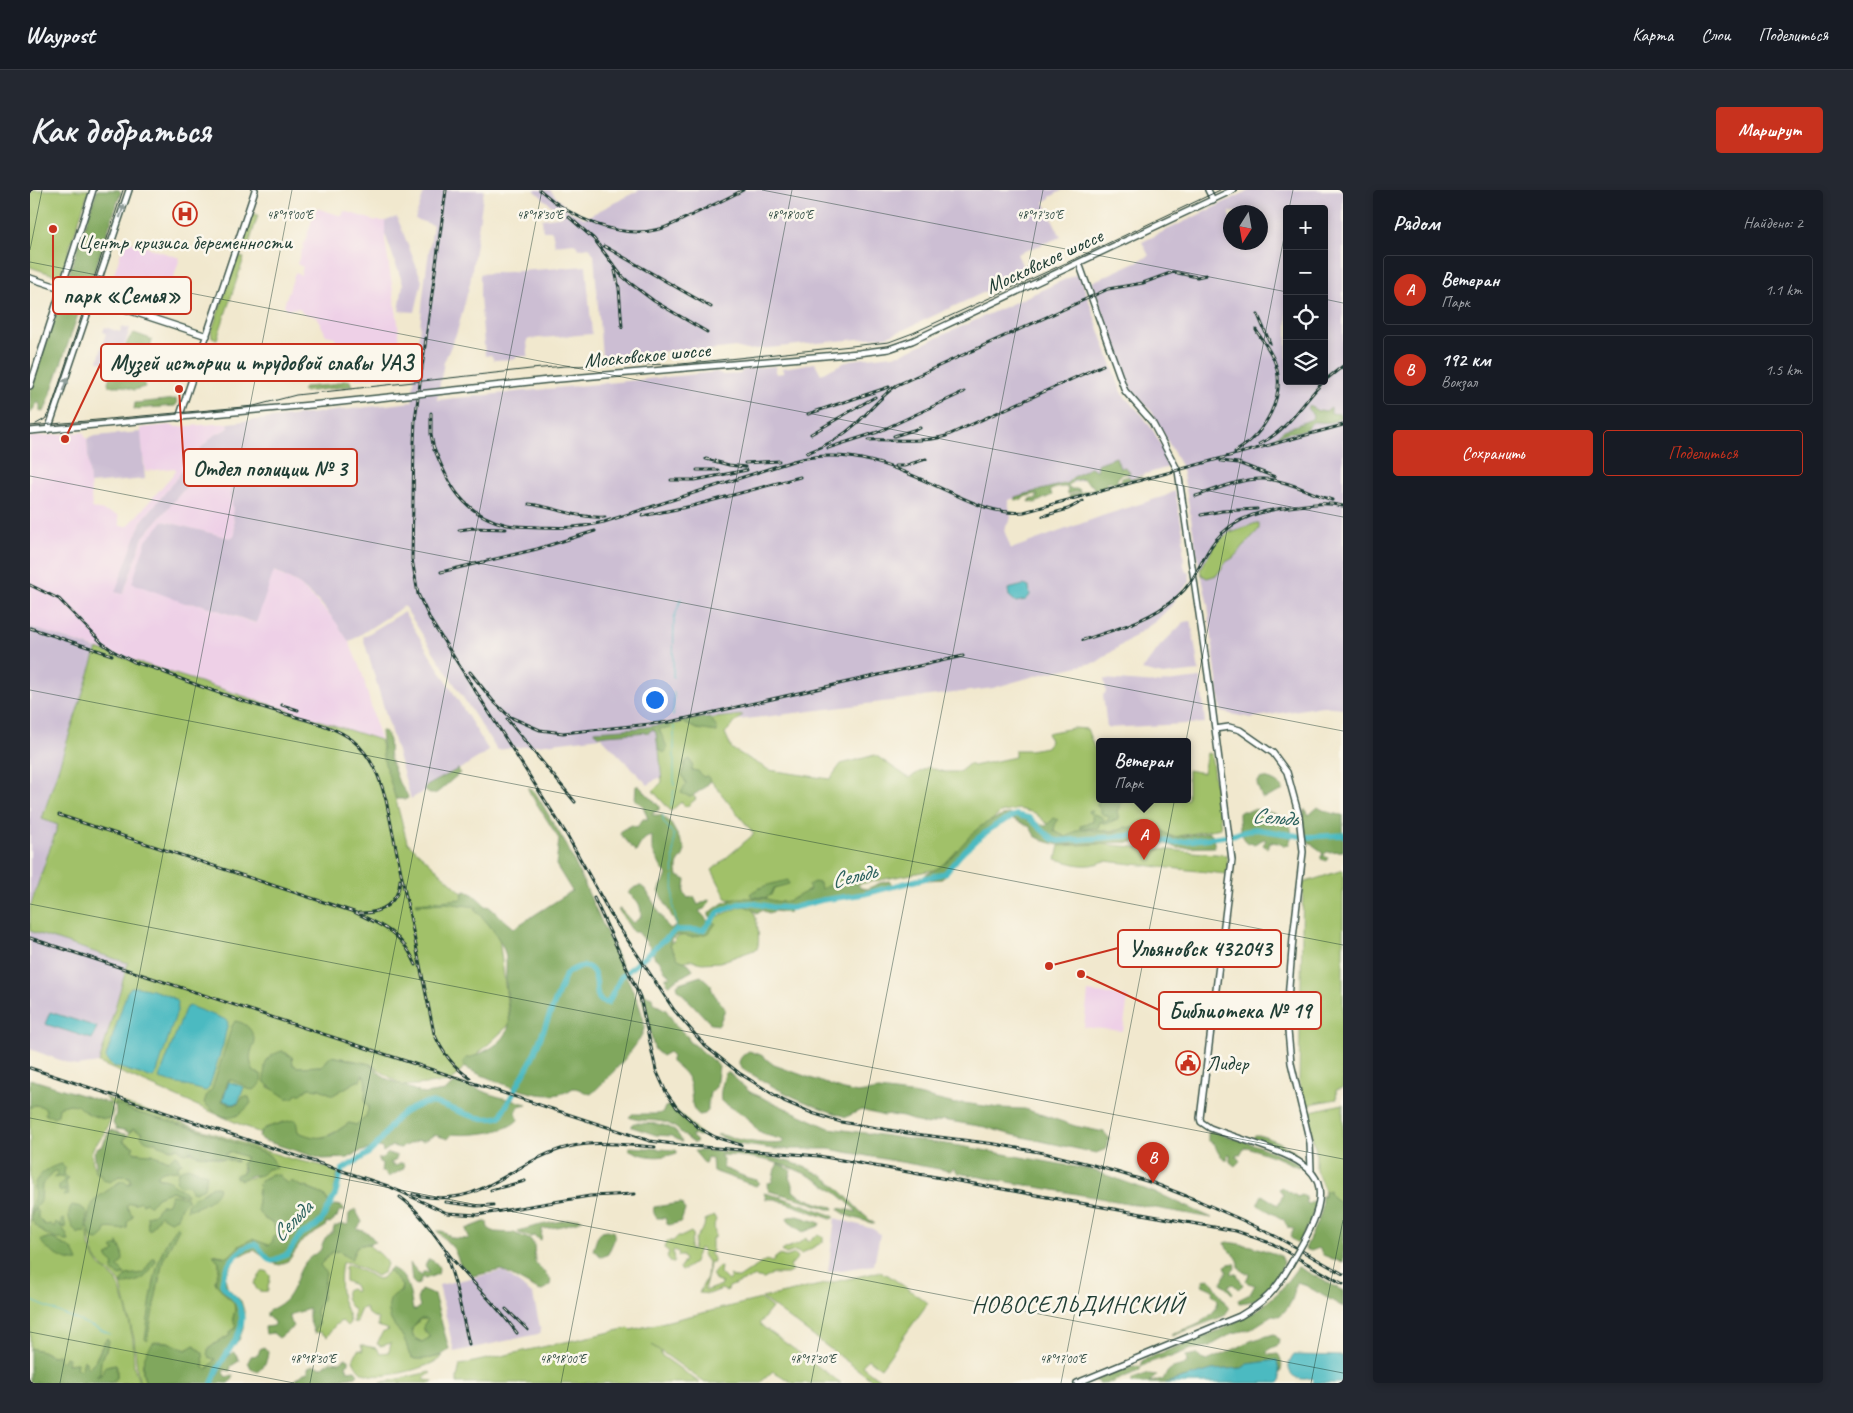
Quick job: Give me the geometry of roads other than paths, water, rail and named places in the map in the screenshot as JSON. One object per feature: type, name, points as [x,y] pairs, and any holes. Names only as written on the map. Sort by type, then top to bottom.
[{"type":"main road","points":[[30,386],[93,190]]},
{"type":"main road","points":[[48,430],[129,190]]},
{"type":"main road","points":[[179,418],[255,190]]},
{"type":"main road","points":[[1208,190],[1213,200]]},
{"type":"main road","name":"Московское шоссе","points":[[30,431],[332,403],[548,380],[889,349],[1079,263],[1233,190]]},
{"type":"main road","points":[[1077,1383],[1240,1316],[1262,1303],[1271,1294],[1305,1239],[1317,1212],[1319,1199],[1317,1181],[1311,1170],[1297,1160],[1210,1128],[1201,1122],[1200,1112],[1232,860],[1215,729],[1178,471],[1152,422],[1125,391],[1079,263]]},
{"type":"main road","points":[[30,278],[207,336]]},
{"type":"main road","points":[[1215,729],[1229,727],[1240,730],[1279,759],[1290,780],[1300,824],[1303,847],[1288,999],[1288,1037],[1290,1063],[1311,1151],[1311,1170]]},
{"type":"main road","points":[[1297,1160],[1308,1158],[1311,1151]]},
{"type":"water","points":[[1024,585],[1029,587],[1030,595],[1026,600],[1016,602],[1009,596],[1008,589]]},
{"type":"water","points":[[131,987],[156,991],[178,1002],[177,1011],[157,1072],[153,1078],[113,1066],[107,1061],[106,1057],[127,992]]},
{"type":"water","points":[[189,1006],[228,1022],[223,1045],[209,1088],[206,1091],[159,1079],[185,1009]]},
{"type":"water","points":[[50,1012],[97,1027],[92,1039],[45,1024]]},
{"type":"water","points":[[229,1082],[244,1087],[238,1103],[232,1104],[223,1100]]},
{"type":"water","points":[[1294,1355],[1343,1356],[1343,1383],[1313,1383],[1312,1378],[1300,1379],[1295,1377],[1290,1371],[1289,1366]]},
{"type":"water","points":[[1277,1360],[1281,1381],[1279,1383],[1166,1383],[1212,1370],[1242,1368],[1248,1364]]},
{"type":"waterway","points":[[673,677],[674,618],[681,599]]},
{"type":"waterway","points":[[673,716],[674,692]]},
{"type":"waterway","points":[[674,726],[674,786]]},
{"type":"waterway","points":[[671,807],[674,790]]},
{"type":"waterway","points":[[663,815],[663,821],[674,835],[673,907],[676,930]]},
{"type":"waterway","name":"Сельдь","points":[[212,1383],[217,1369],[237,1337],[242,1322],[239,1305],[222,1284],[228,1265],[237,1254],[254,1244],[272,1261],[288,1254],[300,1235],[316,1226],[322,1220],[335,1195],[342,1170],[371,1151],[394,1122],[405,1112],[422,1104],[431,1103],[475,1117],[500,1117],[532,1059],[566,974],[578,967],[586,966],[593,971],[598,996],[603,1002],[608,1003],[621,977],[676,930],[703,930],[719,912],[738,904],[752,903],[792,908],[822,900],[864,894],[945,873],[977,839],[996,825],[1016,815],[1029,818],[1052,839],[1058,841],[1140,835],[1173,843],[1232,835],[1255,829],[1306,837],[1343,835]]},
{"type":"waterway","points":[[30,1300],[110,1334]]},
{"type":"tram line","points":[[36,424],[45,419],[51,409],[123,190]]},
{"type":"tram line","points":[[30,426],[254,406],[296,395],[531,369],[565,366],[681,364],[889,342],[913,333],[1077,258],[1220,190]]},
{"type":"railway","points":[[446,190],[415,420],[412,559],[418,594],[431,621],[567,835],[611,915],[674,1010],[705,1046],[739,1073],[784,1101],[812,1113],[841,1122],[1044,1153],[1153,1183],[1242,1220],[1277,1237],[1343,1274]]},
{"type":"railway","points":[[540,190],[581,218],[612,229],[644,232],[668,226],[743,190]]},
{"type":"railway","points":[[569,217],[594,239],[621,275],[630,283],[654,301],[707,332]]},
{"type":"railway","points":[[604,246],[711,307]]},
{"type":"railway","points":[[615,271],[619,288],[622,327]]},
{"type":"railway","points":[[807,453],[827,444],[846,432],[897,385],[1108,289],[1143,283],[1173,272],[1197,277],[1206,275]]},
{"type":"railway","points":[[1258,315],[1270,343]]},
{"type":"railway","points":[[1235,452],[1256,435],[1271,412],[1276,400],[1278,373],[1274,360],[1256,330]]},
{"type":"railway","points":[[868,440],[917,440],[946,436],[1103,365]]},
{"type":"railway","points":[[1328,378],[1343,366]]},
{"type":"railway","points":[[1259,444],[1287,424],[1320,385]]},
{"type":"railway","points":[[808,414],[889,387]]},
{"type":"railway","points":[[828,448],[878,432],[964,392]]},
{"type":"railway","points":[[811,434],[875,397]]},
{"type":"railway","points":[[431,413],[431,434],[434,450]]},
{"type":"railway","points":[[433,445],[451,485],[468,506],[479,514],[512,526],[564,527],[604,522],[793,461],[834,456],[872,461],[891,467],[994,510],[1024,512],[1343,425]]},
{"type":"railway","points":[[894,436],[920,428]]},
{"type":"railway","points":[[706,459],[745,467]]},
{"type":"railway","points":[[895,466],[904,466],[926,459]]},
{"type":"railway","points":[[745,463],[779,461]]},
{"type":"railway","points":[[1221,461],[1238,463],[1275,477]]},
{"type":"railway","points":[[697,470],[718,470]]},
{"type":"railway","points":[[671,480],[695,480],[747,470]]},
{"type":"railway","points":[[642,516],[692,506],[800,477]]},
{"type":"railway","points":[[1196,496],[1238,482],[1264,479],[1290,484],[1332,500]]},
{"type":"railway","points":[[1043,516],[1068,509],[1083,501]]},
{"type":"railway","points":[[529,504],[576,515],[605,517]]},
{"type":"railway","points":[[1083,640],[1144,618],[1177,597],[1189,584],[1215,541],[1232,525],[1252,515],[1297,506],[1314,504],[1343,506]]},
{"type":"railway","points":[[1201,515],[1222,511],[1257,509]]},
{"type":"railway","points":[[459,530],[473,528],[506,529]]},
{"type":"railway","points":[[441,572],[537,549],[595,531]]},
{"type":"railway","points":[[30,585],[59,599],[102,643],[113,651],[134,662],[169,673]]},
{"type":"railway","points":[[30,628],[112,655]]},
{"type":"railway","points":[[470,672],[493,701],[510,717],[540,730],[563,733],[670,722],[963,656]]},
{"type":"railway","points":[[163,672],[230,697],[330,728],[345,735],[358,745],[369,758],[378,776],[386,800],[434,1033],[449,1058],[458,1069],[470,1078]]},
{"type":"railway","points":[[282,705],[298,710]]},
{"type":"railway","points":[[507,719],[575,802]]},
{"type":"railway","points":[[59,815],[354,912],[374,921],[391,932],[405,945],[416,965]]},
{"type":"railway","points":[[359,913],[375,912],[387,906],[396,895],[400,880]]},
{"type":"railway","points":[[594,898],[640,997],[656,1070],[666,1092],[677,1108],[699,1128],[715,1137],[741,1145]]},
{"type":"railway","points":[[30,938],[650,1141],[819,1156],[1236,1231],[1273,1244],[1343,1284]]},
{"type":"railway","points":[[30,1068],[388,1186],[447,1213],[477,1215],[590,1196],[635,1194]]},
{"type":"railway","points":[[413,1194],[436,1198],[456,1197],[474,1192],[542,1157],[573,1146],[596,1143],[655,1147]]},
{"type":"railway","points":[[491,1190],[525,1181]]},
{"type":"railway","points":[[400,1197],[416,1211],[454,1261],[517,1333]]},
{"type":"railway","points":[[446,1202],[476,1206],[493,1205]]},
{"type":"railway","points":[[446,1254],[455,1283],[469,1344]]},
{"type":"railway","points":[[506,1309],[528,1330]]},
{"type":"place","name":"Центр кризиса беременности","points":[[185,214]]},
{"type":"place","name":"парк «Семья»","points":[[53,229]]},
{"type":"place","name":"Отдел полиции № 3","points":[[179,389]]},
{"type":"place","name":"Музей истории и трудовой славы УАЗ","points":[[65,439]]},
{"type":"place","name":"Ветеран","points":[[1144,860]]},
{"type":"place","name":"Ульяновск 432043","points":[[1049,966]]},
{"type":"place","name":"Библиотека № 19","points":[[1081,974]]},
{"type":"place","name":"Лидер","points":[[1188,1063]]},
{"type":"place","name":"192 км","points":[[1153,1183]]},
{"type":"district","name":"НОВОСЕЛЬДИНСКИЙ","points":[[1078,1304]]},
{"type":"water label","name":"Сельда","points":[[292,1221]]}]
